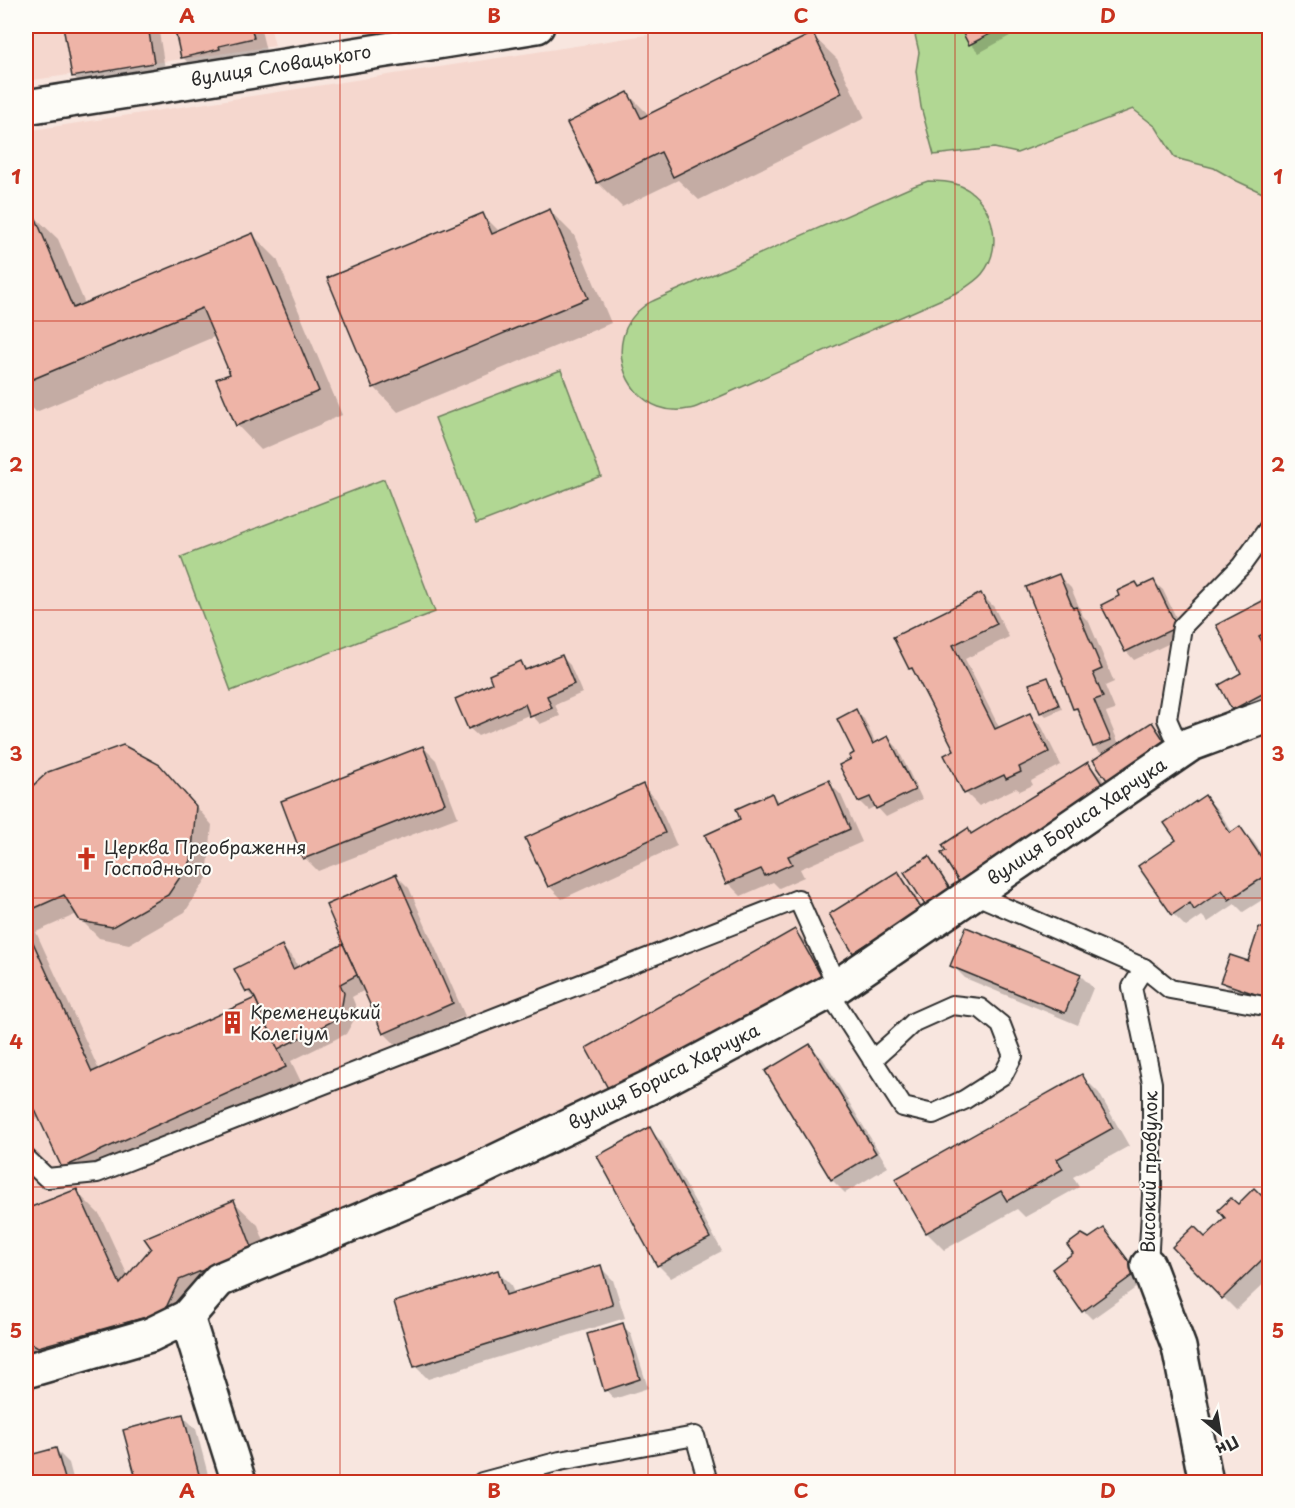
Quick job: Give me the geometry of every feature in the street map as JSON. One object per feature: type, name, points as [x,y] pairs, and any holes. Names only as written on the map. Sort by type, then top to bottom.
[{"type":"street","name":"вулиця Словацького","points":[[26,107],[537,26]]},
{"type":"street","name":"вулиця Бориса Харчука","points":[[26,1371],[150,1335],[187,1317],[219,1280],[465,1176],[654,1085],[833,989],[1191,744],[1269,715]]},
{"type":"street","name":"Високий провулок","points":[[1148,1265],[1179,1347],[1206,1482]]},
{"type":"street","points":[[187,1317],[238,1482]]},
{"type":"lane","points":[[1181,751],[1167,719],[1182,627],[1241,566],[1269,526]]},
{"type":"lane","points":[[977,890],[983,898],[1144,968],[1170,989],[1269,1007]]},
{"type":"lane","points":[[26,1158],[47,1178],[97,1173],[798,899],[833,989],[872,1060],[903,1107],[933,1114],[964,1100],[1003,1075],[1013,1056],[1001,1025],[980,1008],[952,1005],[914,1022],[872,1060]]},
{"type":"lane","name":"Високий провулок","points":[[1144,968],[1132,987],[1152,1083],[1152,1195],[1148,1265]]},
{"type":"lane","points":[[482,1482],[560,1461],[695,1436],[708,1482]]},
{"type":"shaded area","points":[[26,26],[270,26],[275,46],[26,81]]},
{"type":"shaded area","points":[[686,26],[913,26],[919,52],[916,71],[934,155],[994,148],[1017,153],[1133,109],[1156,127],[1175,158],[1214,168],[1269,196],[1269,526],[1182,627],[1167,719],[1181,751],[829,992],[219,1280],[187,1317],[26,1371],[26,131],[672,31]]},
{"type":"green space","points":[[913,26],[1269,26],[1269,196],[1214,168],[1175,158],[1156,127],[1133,109],[1017,153],[994,148],[934,155],[921,107],[916,71],[919,52]]},
{"type":"green space","points":[[928,181],[953,183],[968,190],[979,199],[992,223],[993,249],[989,262],[982,274],[972,283],[960,291],[694,408],[673,410],[659,407],[636,391],[623,366],[621,352],[623,337],[628,325],[636,313],[646,305]]},
{"type":"green space","points":[[561,370],[601,476],[476,524],[435,418]]},
{"type":"green space","points":[[384,479],[435,612],[231,691],[181,557]]},
{"type":"building","points":[[63,26],[148,26],[154,63],[72,77]]},
{"type":"building","points":[[174,26],[251,26],[254,38],[181,58]]},
{"type":"building","points":[[959,26],[1005,26],[969,45]]},
{"type":"building","points":[[813,33],[842,93],[673,177],[661,152],[597,183],[567,123],[628,92],[641,118]]},
{"type":"building","points":[[550,209],[588,298],[373,388],[327,278],[483,213],[492,234]]},
{"type":"building","points":[[34,214],[73,308],[253,233],[319,391],[236,426],[216,379],[230,374],[202,308],[26,382],[26,217]]},
{"type":"building","points":[[1059,574],[1073,608],[1076,607],[1102,669],[1093,673],[1103,697],[1094,700],[1111,740],[1093,747],[1077,708],[1073,709],[1026,587]]},
{"type":"building","points":[[1154,580],[1177,627],[1125,652],[1101,605],[1119,596],[1117,591],[1136,582],[1139,587]]},
{"type":"building","points":[[981,593],[997,624],[953,645],[995,729],[1030,713],[1049,752],[1019,767],[1021,772],[1006,779],[1004,775],[964,794],[944,755],[954,750],[912,668],[909,669],[893,637]]},
{"type":"building","points":[[1270,597],[1270,630],[1259,636],[1270,656],[1270,690],[1232,710],[1219,685],[1241,673],[1216,625]]},
{"type":"building","points":[[562,655],[574,684],[547,696],[552,708],[530,717],[525,704],[468,729],[455,699],[492,683],[489,675],[521,661],[525,670]]},
{"type":"building","points":[[1048,677],[1059,705],[1040,713],[1029,684]]},
{"type":"building","points":[[856,709],[873,744],[888,736],[915,790],[876,809],[870,797],[858,802],[839,765],[851,759],[849,756],[854,753],[837,719]]},
{"type":"building","points":[[1152,722],[1169,748],[1111,786],[1093,760]]},
{"type":"building","points":[[123,745],[160,765],[196,806],[191,861],[168,895],[112,927],[80,921],[64,895],[26,912],[26,825],[31,822],[26,792],[48,772]]},
{"type":"building","points":[[423,746],[445,803],[303,859],[281,801]]},
{"type":"building","points":[[1088,762],[1109,795],[962,887],[941,853],[946,851],[942,845],[968,828],[971,834]]},
{"type":"building","points":[[829,780],[850,829],[788,856],[792,864],[765,876],[761,869],[726,884],[705,835],[740,819],[736,809],[772,793],[776,803]]},
{"type":"building","points":[[643,784],[665,833],[548,887],[525,838]]},
{"type":"building","points":[[1205,795],[1230,833],[1240,826],[1270,873],[1229,900],[1222,890],[1194,910],[1190,903],[1172,915],[1138,866],[1176,840],[1164,823]]},
{"type":"building","points":[[929,856],[950,889],[925,905],[904,872]]},
{"type":"building","points":[[898,871],[922,910],[853,953],[829,914]]},
{"type":"building","points":[[396,874],[453,1003],[383,1034],[326,905]]},
{"type":"building","name":"Кременецький Колегіум","points":[[26,927],[92,1072],[255,998],[286,1067],[62,1168],[29,1097],[26,1099]]},
{"type":"building","points":[[966,927],[1081,974],[1065,1013],[950,966]]},
{"type":"building","points":[[1259,927],[1270,931],[1270,999],[1220,982],[1230,955],[1248,961]]},
{"type":"building","points":[[795,929],[821,976],[610,1092],[586,1048]]},
{"type":"building","points":[[343,944],[357,975],[340,984],[344,993],[342,1005],[333,1021],[278,1049],[255,998],[250,991],[246,992],[234,969],[282,945],[293,969]]},
{"type":"building","points":[[810,1044],[876,1153],[831,1180],[765,1071]]},
{"type":"building","points":[[1082,1074],[1113,1128],[1057,1159],[1063,1169],[1007,1201],[1001,1191],[926,1233],[895,1179]]},
{"type":"building","points":[[650,1127],[710,1238],[657,1266],[597,1156]]},
{"type":"building","points":[[1254,1188],[1270,1204],[1270,1252],[1222,1299],[1172,1247],[1194,1226],[1205,1237],[1225,1218],[1218,1210],[1231,1198],[1238,1204]]},
{"type":"building","points":[[77,1189],[120,1284],[151,1248],[144,1238],[234,1200],[253,1250],[179,1280],[164,1312],[38,1347],[26,1340],[26,1209]]},
{"type":"building","points":[[1104,1228],[1137,1272],[1082,1312],[1052,1269],[1073,1253],[1067,1245],[1082,1234],[1089,1238]]},
{"type":"building","points":[[601,1265],[613,1305],[414,1367],[394,1302],[498,1270],[506,1295]]},
{"type":"building","points":[[623,1323],[640,1379],[604,1391],[587,1334]]},
{"type":"building","points":[[183,1414],[201,1482],[137,1482],[123,1430]]},
{"type":"building","points":[[56,1448],[66,1482],[26,1482],[26,1456]]},
{"type":"place","name":"Церква Преображення Господнього","points":[[86,858]]},
{"type":"place","name":"Кременецький Колегіум","points":[[232,1023]]}]
